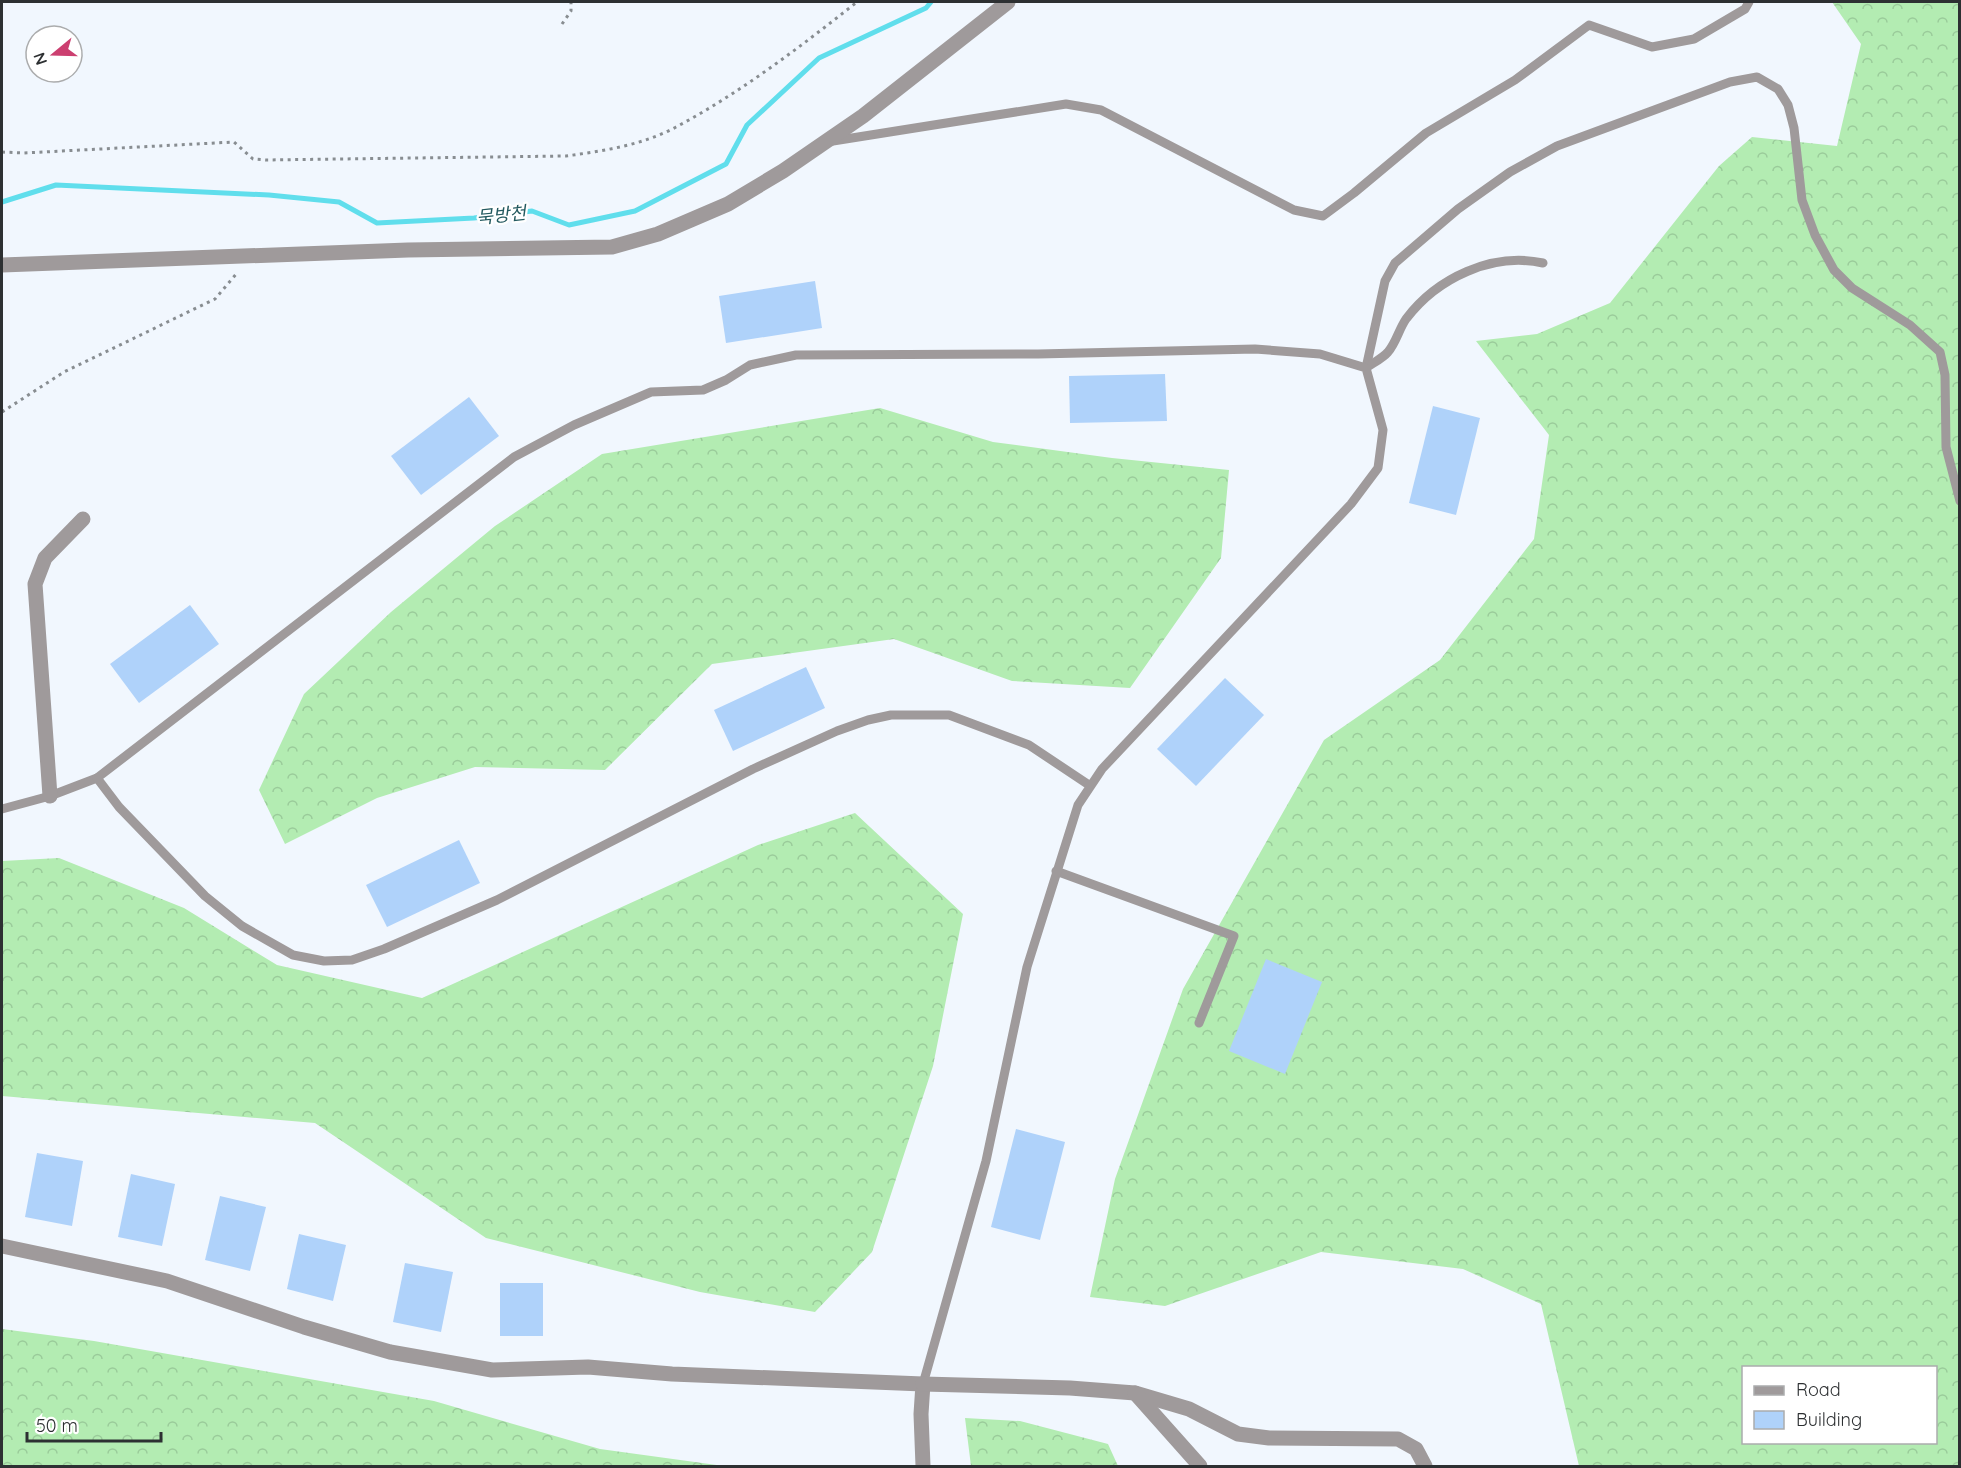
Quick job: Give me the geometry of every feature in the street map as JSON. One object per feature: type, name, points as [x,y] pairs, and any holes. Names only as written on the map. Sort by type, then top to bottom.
[{"type":"street","points":[[2,265],[408,250],[612,247],[658,234],[728,204],[863,116],[1008,2]]},
{"type":"street","points":[[50,796],[35,584],[45,558],[83,519]]},
{"type":"street","points":[[2,1246],[167,1281],[304,1327],[390,1352],[492,1370],[588,1367],[684,1375],[1070,1388],[1135,1393],[1190,1409],[1238,1434],[1269,1438],[1398,1439],[1416,1449],[1425,1467]]},
{"type":"street","points":[[923,1384],[921,1414],[923,1467]]},
{"type":"street","points":[[1135,1393],[1200,1467]]},
{"type":"lane","points":[[824,142],[1066,104],[1101,110],[1294,210],[1323,216],[1426,133],[1515,80],[1589,25],[1652,47],[1694,39],[1745,9],[1749,2]]},
{"type":"lane","points":[[923,1384],[986,1161],[1027,968],[1078,805],[1089,785],[1351,504],[1378,468],[1383,430],[1366,368],[1384,281],[1395,263],[1458,209],[1510,171],[1557,146],[1730,82],[1757,77],[1778,89],[1788,105],[1794,128],[1802,200],[1815,235],[1834,270],[1852,288],[1910,325],[1940,352],[1945,375],[1946,447],[1959,501]]},
{"type":"lane","points":[[1366,368],[1388,352],[1406,319],[1448,282],[1475,267],[1503,259],[1543,262]]},
{"type":"lane","points":[[2,809],[50,796],[97,778],[514,457],[574,425],[651,392],[703,390],[726,380],[750,365],[796,355],[1038,354],[1255,349],[1320,354],[1366,368]]},
{"type":"lane","points":[[97,778],[119,807],[205,896],[242,926],[293,955],[324,960],[352,960],[384,949],[497,900],[753,769],[837,731],[868,720],[903,715],[949,715],[1029,745],[1089,785]]},
{"type":"lane","points":[[1056,871],[1234,936],[1199,1023]]},
{"type":"path","points":[[562,24],[571,11],[571,2]]},
{"type":"path","points":[[2,152],[24,153],[234,142],[253,159],[266,160],[566,156],[609,151],[675,128],[805,43],[856,2]]},
{"type":"path","points":[[2,412],[64,372],[215,299],[238,275],[235,256]]},
{"type":"green space","points":[[1832,2],[1959,2],[1959,1466],[1579,1466],[1541,1304],[1463,1269],[1321,1252],[1165,1306],[1090,1297],[1115,1179],[1183,989],[1324,740],[1440,660],[1534,539],[1549,435],[1476,341],[1537,334],[1610,303],[1719,166],[1752,137],[1837,146],[1861,44]]},
{"type":"green space","points":[[880,408],[993,442],[1112,458],[1229,470],[1221,558],[1130,688],[1012,681],[894,639],[712,664],[605,770],[475,767],[377,798],[285,844],[259,790],[304,694],[391,612],[495,526],[602,454]]},
{"type":"green space","points":[[855,813],[963,914],[933,1066],[872,1252],[815,1312],[700,1292],[486,1238],[315,1123],[2,1096],[2,861],[59,858],[184,908],[277,965],[422,998],[758,845]]},
{"type":"green space","points":[[2,1329],[94,1341],[434,1401],[600,1449],[724,1466],[2,1466]]},
{"type":"green space","points":[[965,1418],[1020,1421],[1108,1444],[1118,1466],[971,1466]]},
{"type":"building","points":[[815,281],[822,328],[726,343],[719,296]]},
{"type":"building","points":[[1165,374],[1167,421],[1070,423],[1069,376]]},
{"type":"building","points":[[469,397],[499,436],[421,495],[391,456]]},
{"type":"building","points":[[1433,406],[1480,418],[1456,515],[1409,503]]},
{"type":"building","points":[[190,605],[219,644],[139,703],[110,664]]},
{"type":"building","points":[[806,667],[825,708],[733,751],[714,710]]},
{"type":"building","points":[[1225,678],[1264,715],[1196,786],[1157,749]]},
{"type":"building","points":[[459,840],[480,883],[387,927],[366,885]]},
{"type":"building","points":[[1266,959],[1322,982],[1285,1074],[1229,1051]]},
{"type":"building","points":[[1016,1129],[1065,1142],[1040,1240],[991,1227]]},
{"type":"building","points":[[37,1153],[83,1161],[72,1226],[25,1217]]},
{"type":"building","points":[[131,1174],[175,1184],[162,1246],[118,1237]]},
{"type":"building","points":[[220,1196],[266,1207],[250,1271],[205,1260]]},
{"type":"building","points":[[299,1234],[346,1245],[333,1301],[287,1289]]},
{"type":"building","points":[[405,1263],[453,1272],[441,1332],[393,1322]]},
{"type":"building","points":[[500,1283],[543,1283],[543,1336],[500,1336]]},
{"type":"waterway","name":"묵방천","points":[[2,202],[56,185],[269,195],[339,202],[377,223],[474,218],[532,211],[569,225],[635,211],[726,164],[747,125],[819,58],[926,8],[931,2]]}]
